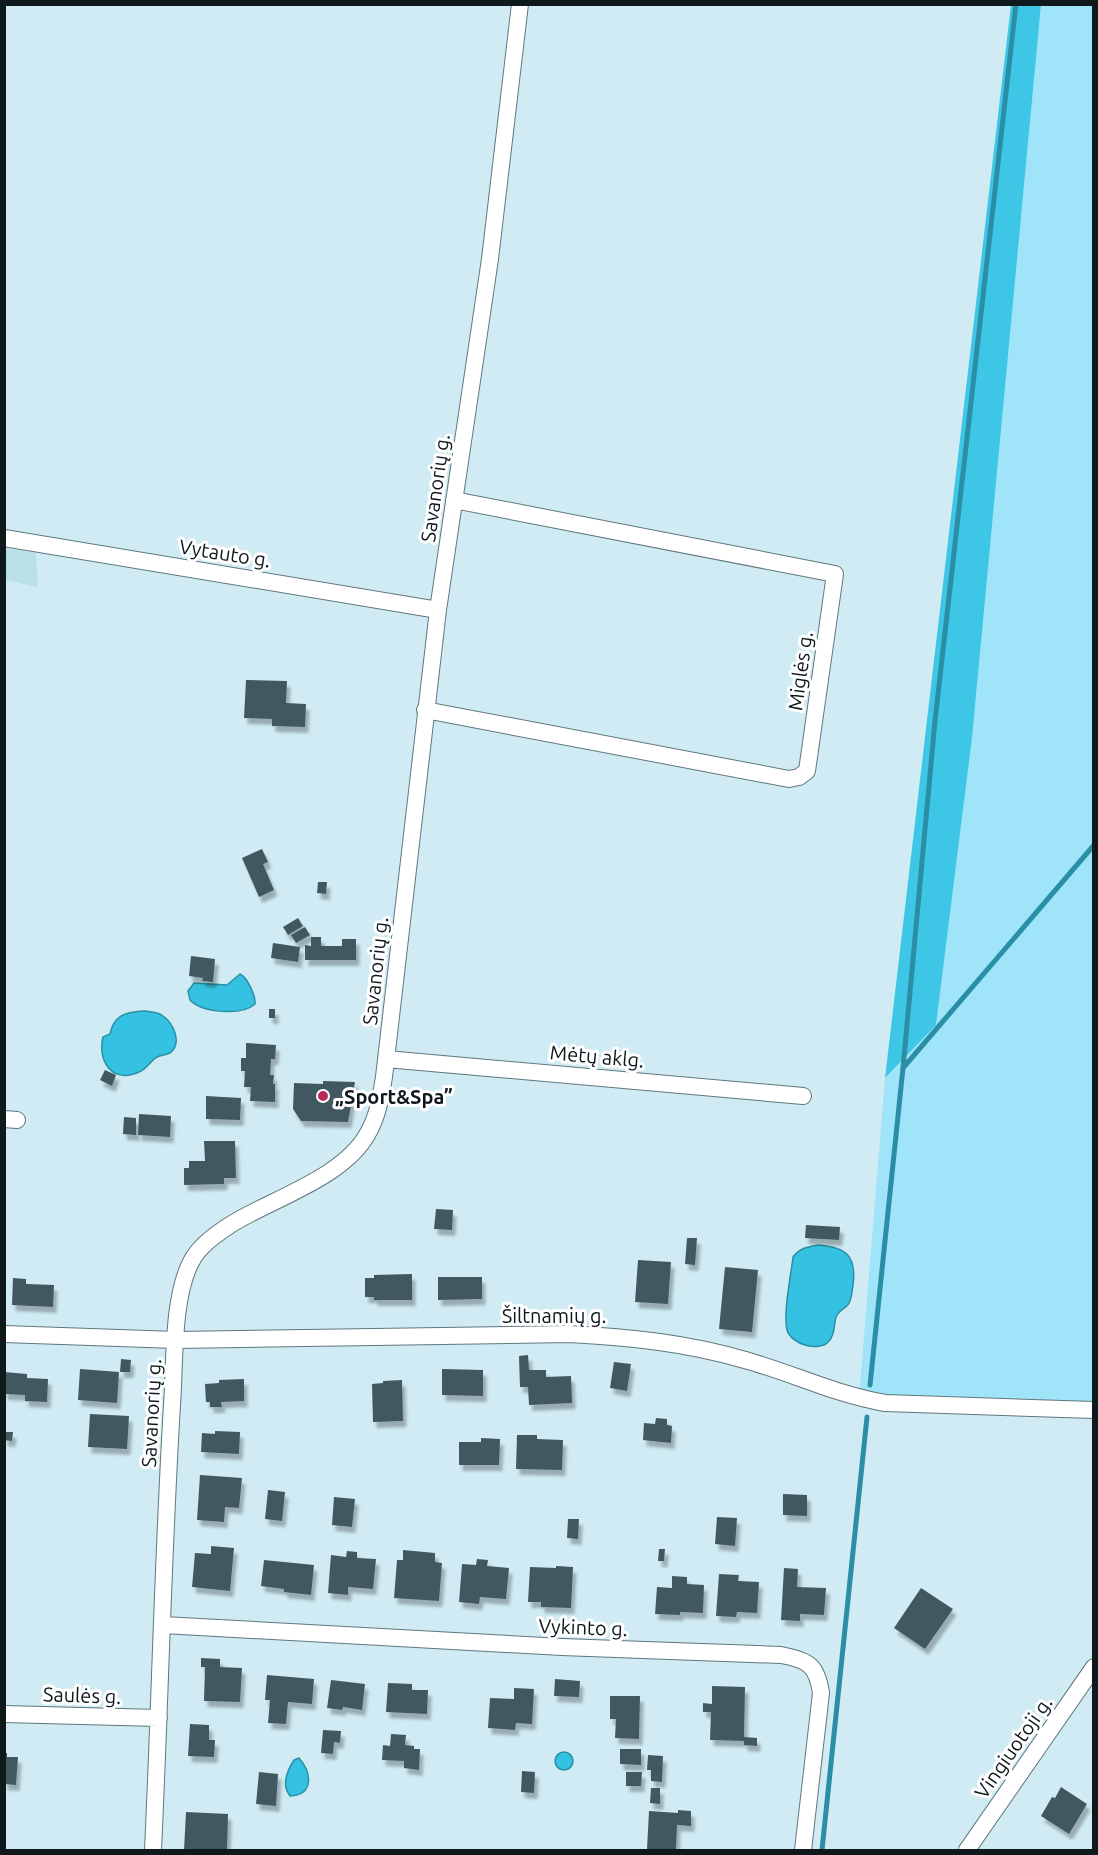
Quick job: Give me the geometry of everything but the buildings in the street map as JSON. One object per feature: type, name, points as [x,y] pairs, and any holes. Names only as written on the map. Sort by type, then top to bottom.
[{"type":"street","name":"Savanorių g.","points":[[153,1851],[169,1452],[179,1305],[191,1262],[204,1244],[239,1219],[331,1171],[351,1155],[368,1134],[378,1108],[386,1059],[425,710],[490,259],[520,4]]},
{"type":"street","name":"Miglės g.","points":[[425,710],[789,779],[799,777],[807,771],[835,574],[454,500]]},
{"type":"street","name":"Vytauto g.","points":[[4,538],[438,610]]},
{"type":"street","name":"Mėtų aklg.","points":[[386,1059],[803,1096]]},
{"type":"street","name":"Šiltnamių g.","points":[[4,1334],[176,1340],[569,1334],[620,1336],[661,1341],[743,1359],[859,1398],[885,1403],[1094,1410]]},
{"type":"street","name":"Vykinto g.","points":[[163,1626],[538,1646],[781,1655],[800,1659],[811,1665],[819,1677],[821,1693],[803,1851]]},
{"type":"street","name":"Vingiuotoji g.","points":[[967,1851],[1093,1668]]},
{"type":"street","name":"Saulės g.","points":[[4,1714],[159,1718]]},
{"type":"shaded area","points":[[1011,5],[1041,5],[972,738],[936,1025],[885,1078]]},
{"type":"shaded area","points":[[1041,5],[1093,5],[1093,1410],[859,1398],[885,1078],[936,1025],[972,738]]},
{"type":"shaded area","points":[[4,548],[36,553],[38,587],[5,580]]},
{"type":"shaded area","points":[[240,974],[248,983],[254,996],[255,1004],[249,1008],[232,1011],[212,1010],[203,1008],[190,1000],[188,991],[194,983],[227,985]]},
{"type":"shaded area","points":[[145,1011],[154,1012],[167,1019],[175,1033],[174,1049],[170,1053],[157,1057],[139,1072],[130,1075],[115,1073],[109,1068],[102,1055],[103,1037],[110,1034],[115,1022],[122,1015]]},
{"type":"shaded area","points":[[818,1245],[835,1248],[847,1254],[853,1266],[854,1275],[850,1301],[837,1315],[831,1338],[824,1345],[812,1346],[799,1343],[790,1335],[787,1330],[786,1314],[793,1257],[804,1248]]},
{"type":"shaded area","points":[[560,1752],[568,1752],[573,1757],[571,1768],[560,1770],[555,1765],[555,1757]]},
{"type":"shaded area","points":[[299,1758],[308,1776],[307,1787],[298,1795],[290,1796],[285,1783],[286,1778],[294,1760]]},
{"type":"waterway","points":[[903,1068],[935,721],[1016,4]]},
{"type":"waterway","points":[[870,1385],[903,1068],[1094,845]]},
{"type":"waterway","points":[[822,1850],[867,1417]]},
{"type":"place","name":"„Sport&Spa”","points":[[323,1096]]}]
